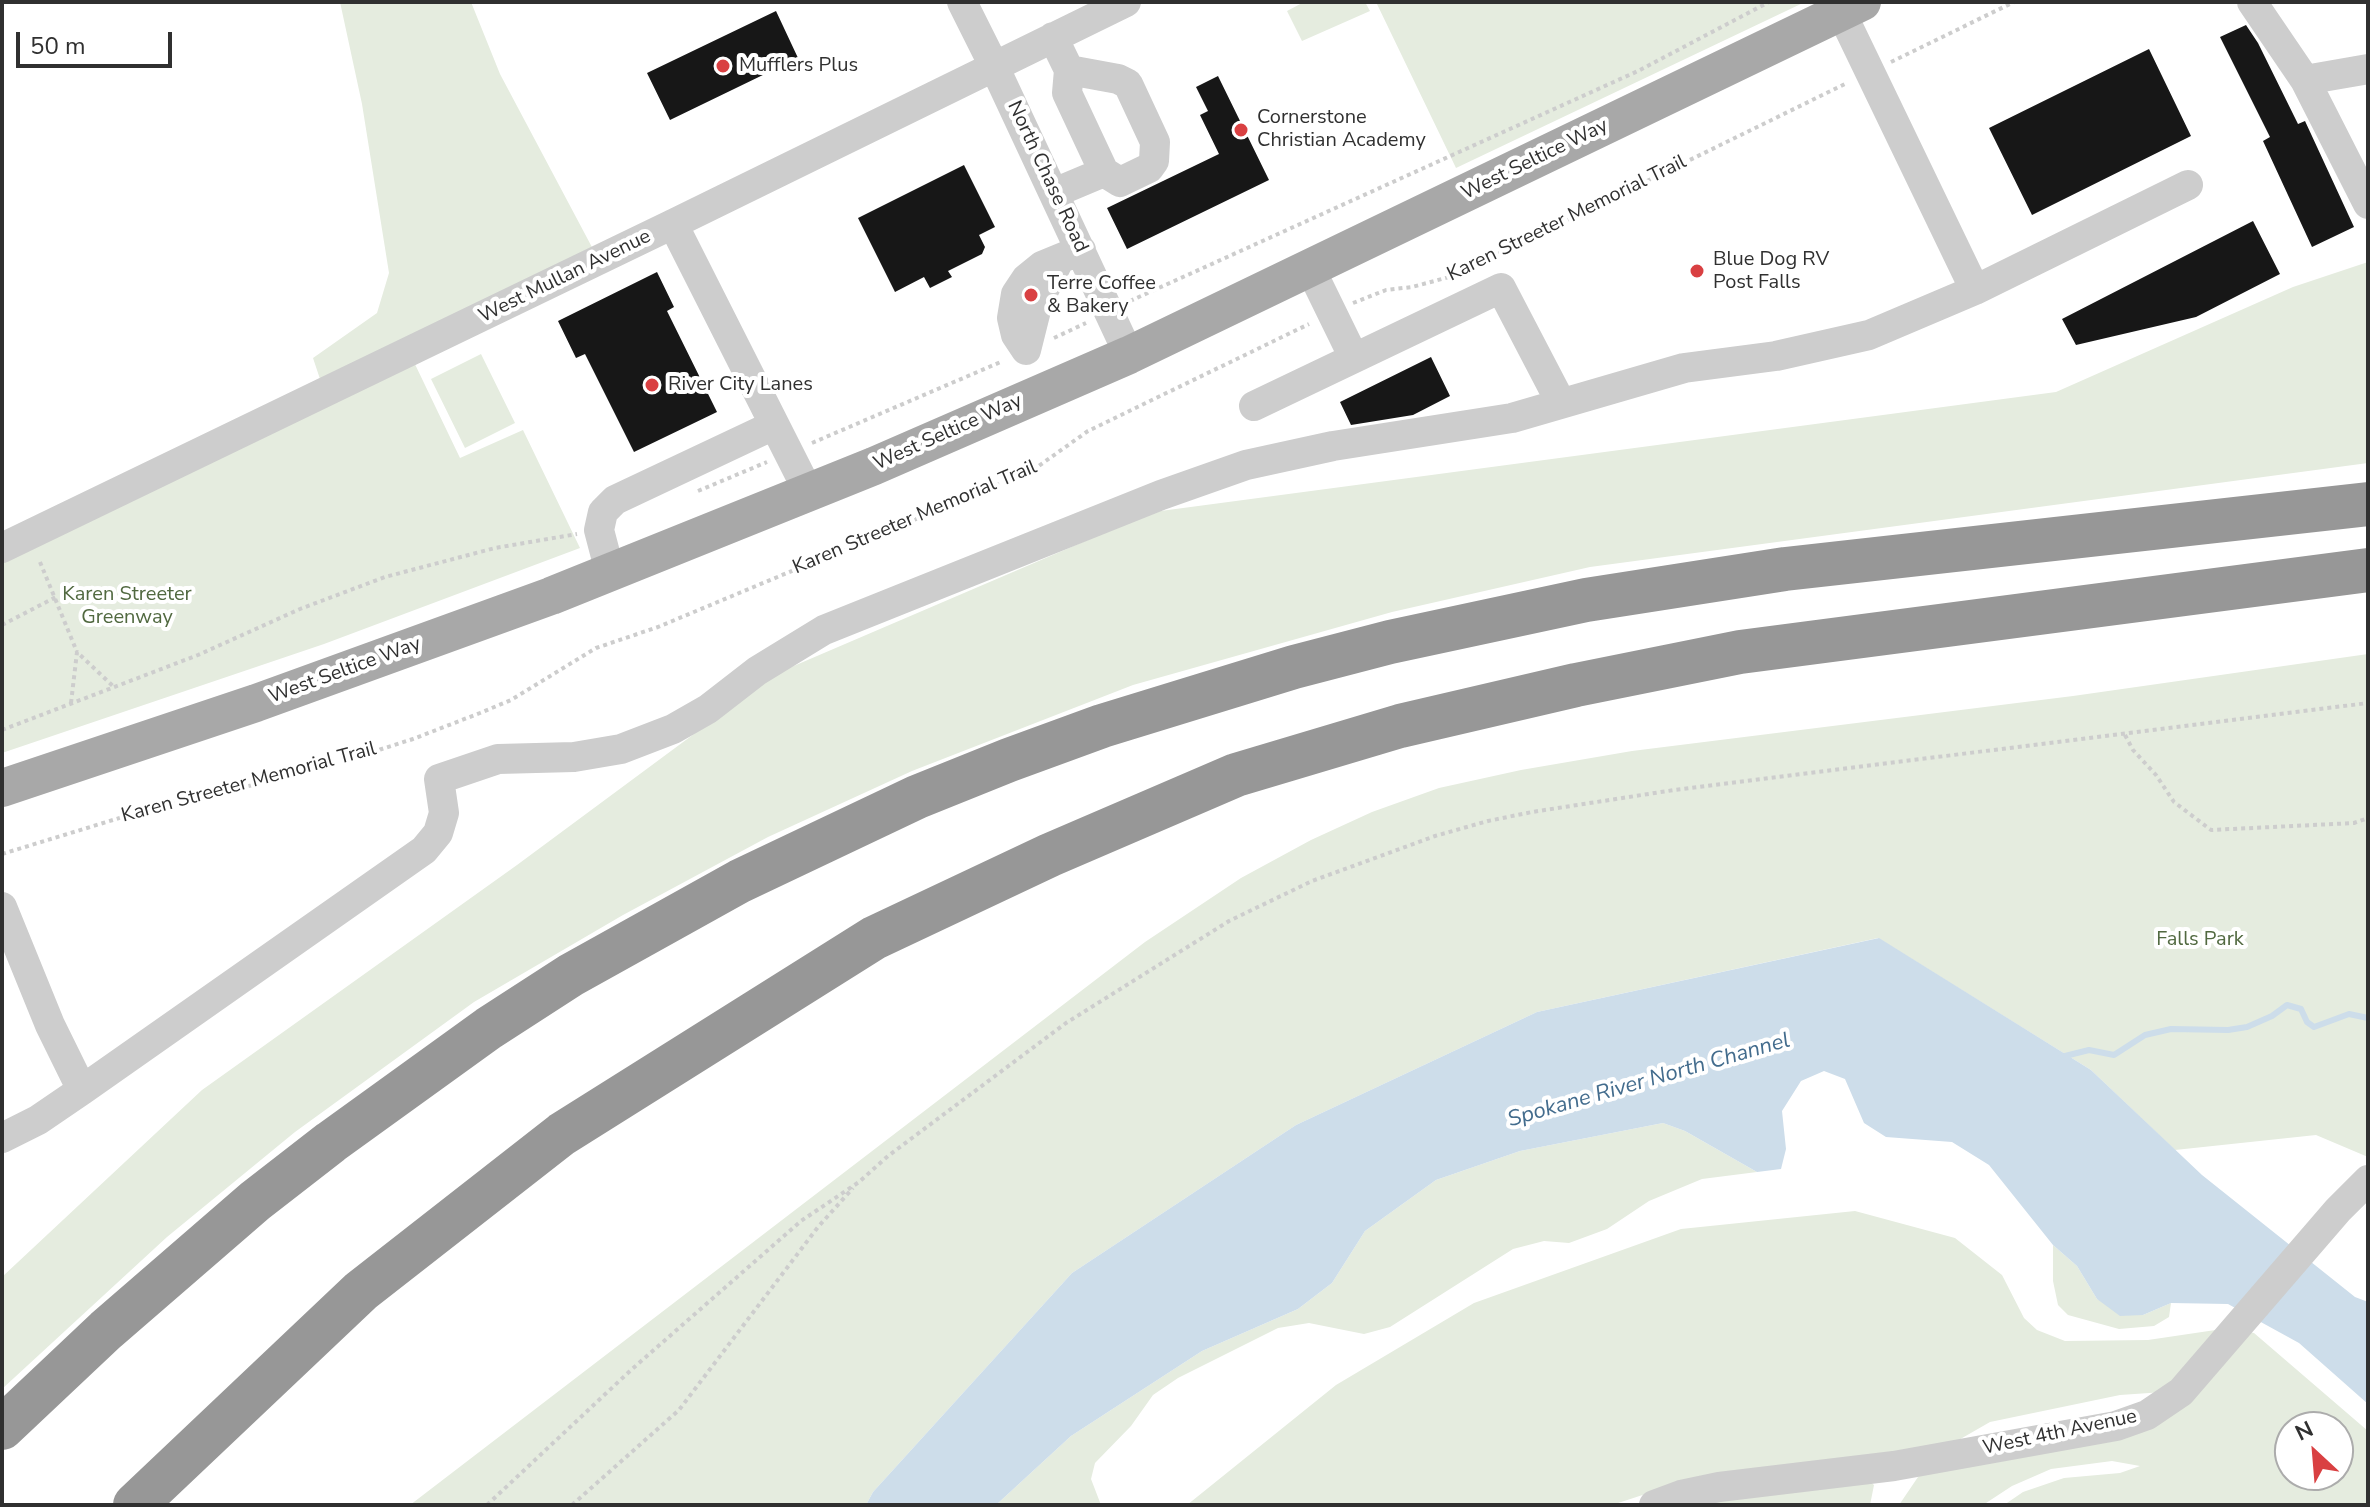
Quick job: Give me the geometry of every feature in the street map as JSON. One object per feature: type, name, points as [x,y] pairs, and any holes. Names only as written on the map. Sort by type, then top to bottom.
[{"type":"highway","points":[[2,1428],[106,1330],[255,1201],[489,1028],[571,975],[740,881],[827,837],[917,797],[1102,726],[1294,667],[1390,642],[1572,602],[2021,531],[2368,482]]},
{"type":"highway","points":[[1785,569],[2368,504]]},
{"type":"highway","points":[[135,1505],[361,1291],[562,1134],[874,938],[1050,855],[1236,775],[1400,726],[1576,685],[1740,652],[2368,570]]},
{"type":"highway","points":[[2083,607],[2253,601],[2368,592]]},
{"type":"main road","name":"West Seltice Way","points":[[2,788],[256,703],[551,596],[809,493],[1129,355],[1852,7]]},
{"type":"street","name":"North Chase Road","points":[[962,2],[1054,193],[1070,255],[1111,312],[1129,355]]},
{"type":"street","name":"West Mullan Avenue","points":[[2,548],[1126,2]]},
{"type":"street","points":[[2252,2],[2305,80],[2368,204]]},
{"type":"street","points":[[1852,7],[1870,72],[1975,290]]},
{"type":"street","points":[[1053,37],[1069,70],[1067,93],[1104,172],[1120,182],[1149,168],[1155,151],[1152,134],[1128,84],[1118,79],[1069,70]]},
{"type":"street","points":[[2305,80],[2368,69]]},
{"type":"street","points":[[1054,193],[1104,172]]},
{"type":"street","points":[[2,1138],[38,1120],[82,1090],[424,850],[438,833],[444,813],[439,779],[498,759],[574,757],[621,749],[673,729],[708,709],[757,671],[824,630],[1161,495],[1246,465],[1333,446],[1512,418],[1684,368],[1776,356],[1869,335],[1975,290],[2188,185]]},
{"type":"street","points":[[673,224],[809,493]]},
{"type":"street","points":[[1045,391],[1016,335],[1012,318],[1016,294],[1026,279],[1042,266],[1070,255]]},
{"type":"street","points":[[1310,268],[1354,358]]},
{"type":"street","points":[[1254,406],[1501,288],[1561,403]]},
{"type":"street","points":[[610,572],[599,530],[603,512],[615,500],[774,425]]},
{"type":"street","points":[[2,907],[50,1025],[82,1090]]},
{"type":"street","name":"West 4th Avenue","points":[[1654,1505],[1681,1495],[1719,1487],[1894,1466],[2116,1426],[2147,1415],[2181,1392],[2338,1210],[2368,1180]]},
{"type":"path","points":[[688,495],[925,397],[1111,312],[1137,297],[1638,71],[1769,2]]},
{"type":"path","name":"Karen Streeter Memorial Trail","points":[[2,854],[188,797],[316,770],[413,739],[511,700],[596,648],[658,627],[1033,470],[1088,431],[1369,295],[1412,287],[1464,271],[2014,2]]},
{"type":"path","points":[[2,730],[198,655],[337,594],[385,577],[495,548],[599,530]]},
{"type":"path","points":[[40,562],[77,652],[114,687]]},
{"type":"path","points":[[2,625],[56,597]]},
{"type":"path","points":[[70,704],[77,652]]},
{"type":"path","points":[[572,1505],[679,1410],[730,1347],[818,1227],[888,1156],[1066,1023],[1158,963],[1229,921],[1312,881],[1435,836],[1532,812],[1660,792],[2368,703]]},
{"type":"path","points":[[2125,735],[2174,802],[2211,830],[2354,823],[2368,818]]},
{"type":"path","points":[[487,1505],[722,1288],[801,1221],[859,1182]]},
{"type":"green space","points":[[340,2],[471,2],[500,74],[594,251],[320,379],[313,358],[377,313],[389,273],[362,104]]},
{"type":"green space","points":[[1304,2],[1365,2],[1370,11],[1302,41],[1287,11]]},
{"type":"green space","points":[[1376,2],[1805,2],[1456,168]]},
{"type":"green space","points":[[2368,262],[2368,463],[1590,567],[1392,612],[1133,685],[912,771],[768,837],[623,915],[474,1002],[295,1132],[167,1237],[2,1389],[2,1277],[202,1090],[517,865],[775,674],[1153,512],[2056,392],[2293,287]]},
{"type":"green space","points":[[481,354],[515,423],[465,448],[431,379]]},
{"type":"green space","name":"Karen Streeter Greenway","points":[[412,358],[460,458],[523,430],[580,548],[324,644],[2,753],[2,556]]},
{"type":"green space","name":"Falls Park","points":[[2368,654],[2368,1157],[2316,1135],[2175,1150],[2091,1070],[1878,938],[1537,1012],[1296,1125],[1072,1273],[873,1492],[866,1505],[410,1505],[1145,942],[1241,878],[1311,840],[1372,812],[1439,788],[1632,751],[2073,696]]},
{"type":"green space","points":[[1663,1123],[1685,1131],[1757,1172],[1702,1179],[1649,1201],[1607,1229],[1569,1243],[1544,1241],[1513,1249],[1390,1327],[1364,1334],[1309,1323],[1278,1328],[1178,1378],[1153,1395],[1131,1426],[1095,1463],[1091,1479],[1101,1505],[996,1505],[1071,1436],[1202,1351],[1298,1309],[1332,1283],[1365,1231],[1436,1180],[1520,1151]]},
{"type":"green space","points":[[1855,1211],[1955,1238],[2002,1275],[2024,1318],[2037,1330],[2065,1341],[2148,1340],[2229,1328],[2254,1333],[2345,1411],[2274,1411],[2274,1491],[2354,1491],[2354,1419],[2368,1431],[2368,1505],[2004,1505],[2023,1492],[2064,1478],[2120,1473],[2140,1466],[2112,1461],[2051,1469],[2012,1486],[1983,1505],[1899,1505],[1918,1477],[1931,1468],[2149,1430],[2164,1392],[2120,1395],[1990,1422],[1950,1445],[1670,1486],[1612,1505],[1187,1505],[1336,1385],[1474,1303],[1681,1229]]},
{"type":"green space","points":[[2053,1245],[2077,1266],[2097,1299],[2143,1315],[2171,1303],[2169,1317],[2154,1326],[2119,1329],[2068,1315],[2058,1305],[2053,1281]]},
{"type":"green space","points":[[1867,1479],[1874,1485],[1870,1505],[1680,1505]]},
{"type":"water","name":"Spokane River North Channel","points":[[1879,938],[2091,1070],[2202,1175],[2355,1297],[2368,1302],[2368,1404],[2299,1343],[2228,1304],[2171,1303],[2143,1315],[2120,1316],[2097,1299],[2077,1266],[2053,1245],[1989,1165],[1952,1142],[1886,1137],[1864,1123],[1845,1079],[1824,1071],[1801,1081],[1782,1111],[1786,1149],[1781,1169],[1757,1172],[1685,1131],[1663,1123],[1520,1151],[1436,1180],[1365,1231],[1332,1283],[1298,1309],[1202,1351],[1071,1436],[996,1505],[866,1505],[873,1492],[1072,1273],[1296,1125],[1537,1012]]},
{"type":"building","name":"Mufflers Plus","points":[[776,11],[798,58],[670,120],[647,73]]},
{"type":"building","points":[[2246,25],[2298,124],[2305,121],[2354,227],[2312,247],[2263,141],[2270,137],[2220,37]]},
{"type":"building","points":[[2149,49],[2191,136],[2032,215],[1989,128]]},
{"type":"building","points":[[1218,76],[1269,180],[1127,249],[1107,208],[1219,154],[1200,115],[1208,111],[1196,87]]},
{"type":"building","points":[[964,165],[995,227],[979,235],[985,247],[982,254],[948,271],[952,277],[930,288],[924,277],[895,292],[858,218]]},
{"type":"building","points":[[2253,221],[2280,274],[2196,317],[2076,345],[2062,319]]},
{"type":"building","name":"River City Lanes","points":[[657,272],[674,307],[667,311],[717,412],[634,452],[585,354],[576,358],[558,321]]},
{"type":"building","points":[[1431,357],[1450,396],[1413,415],[1351,425],[1340,402]]},
{"type":"waterway","points":[[2061,1057],[2089,1050],[2114,1055],[2145,1035],[2171,1029],[2228,1030],[2247,1027],[2272,1016],[2287,1005],[2301,1009],[2307,1022],[2314,1027],[2349,1014],[2368,1018]]},
{"type":"place","name":"Mufflers Plus","points":[[723,66]]},
{"type":"place","name":"Cornerstone Christian Academy","points":[[1241,130]]},
{"type":"place","name":"Blue Dog RV Post Falls","points":[[1697,271]]},
{"type":"place","name":"Terre Coffee & Bakery","points":[[1031,295]]},
{"type":"place","name":"River City Lanes","points":[[652,385]]}]
